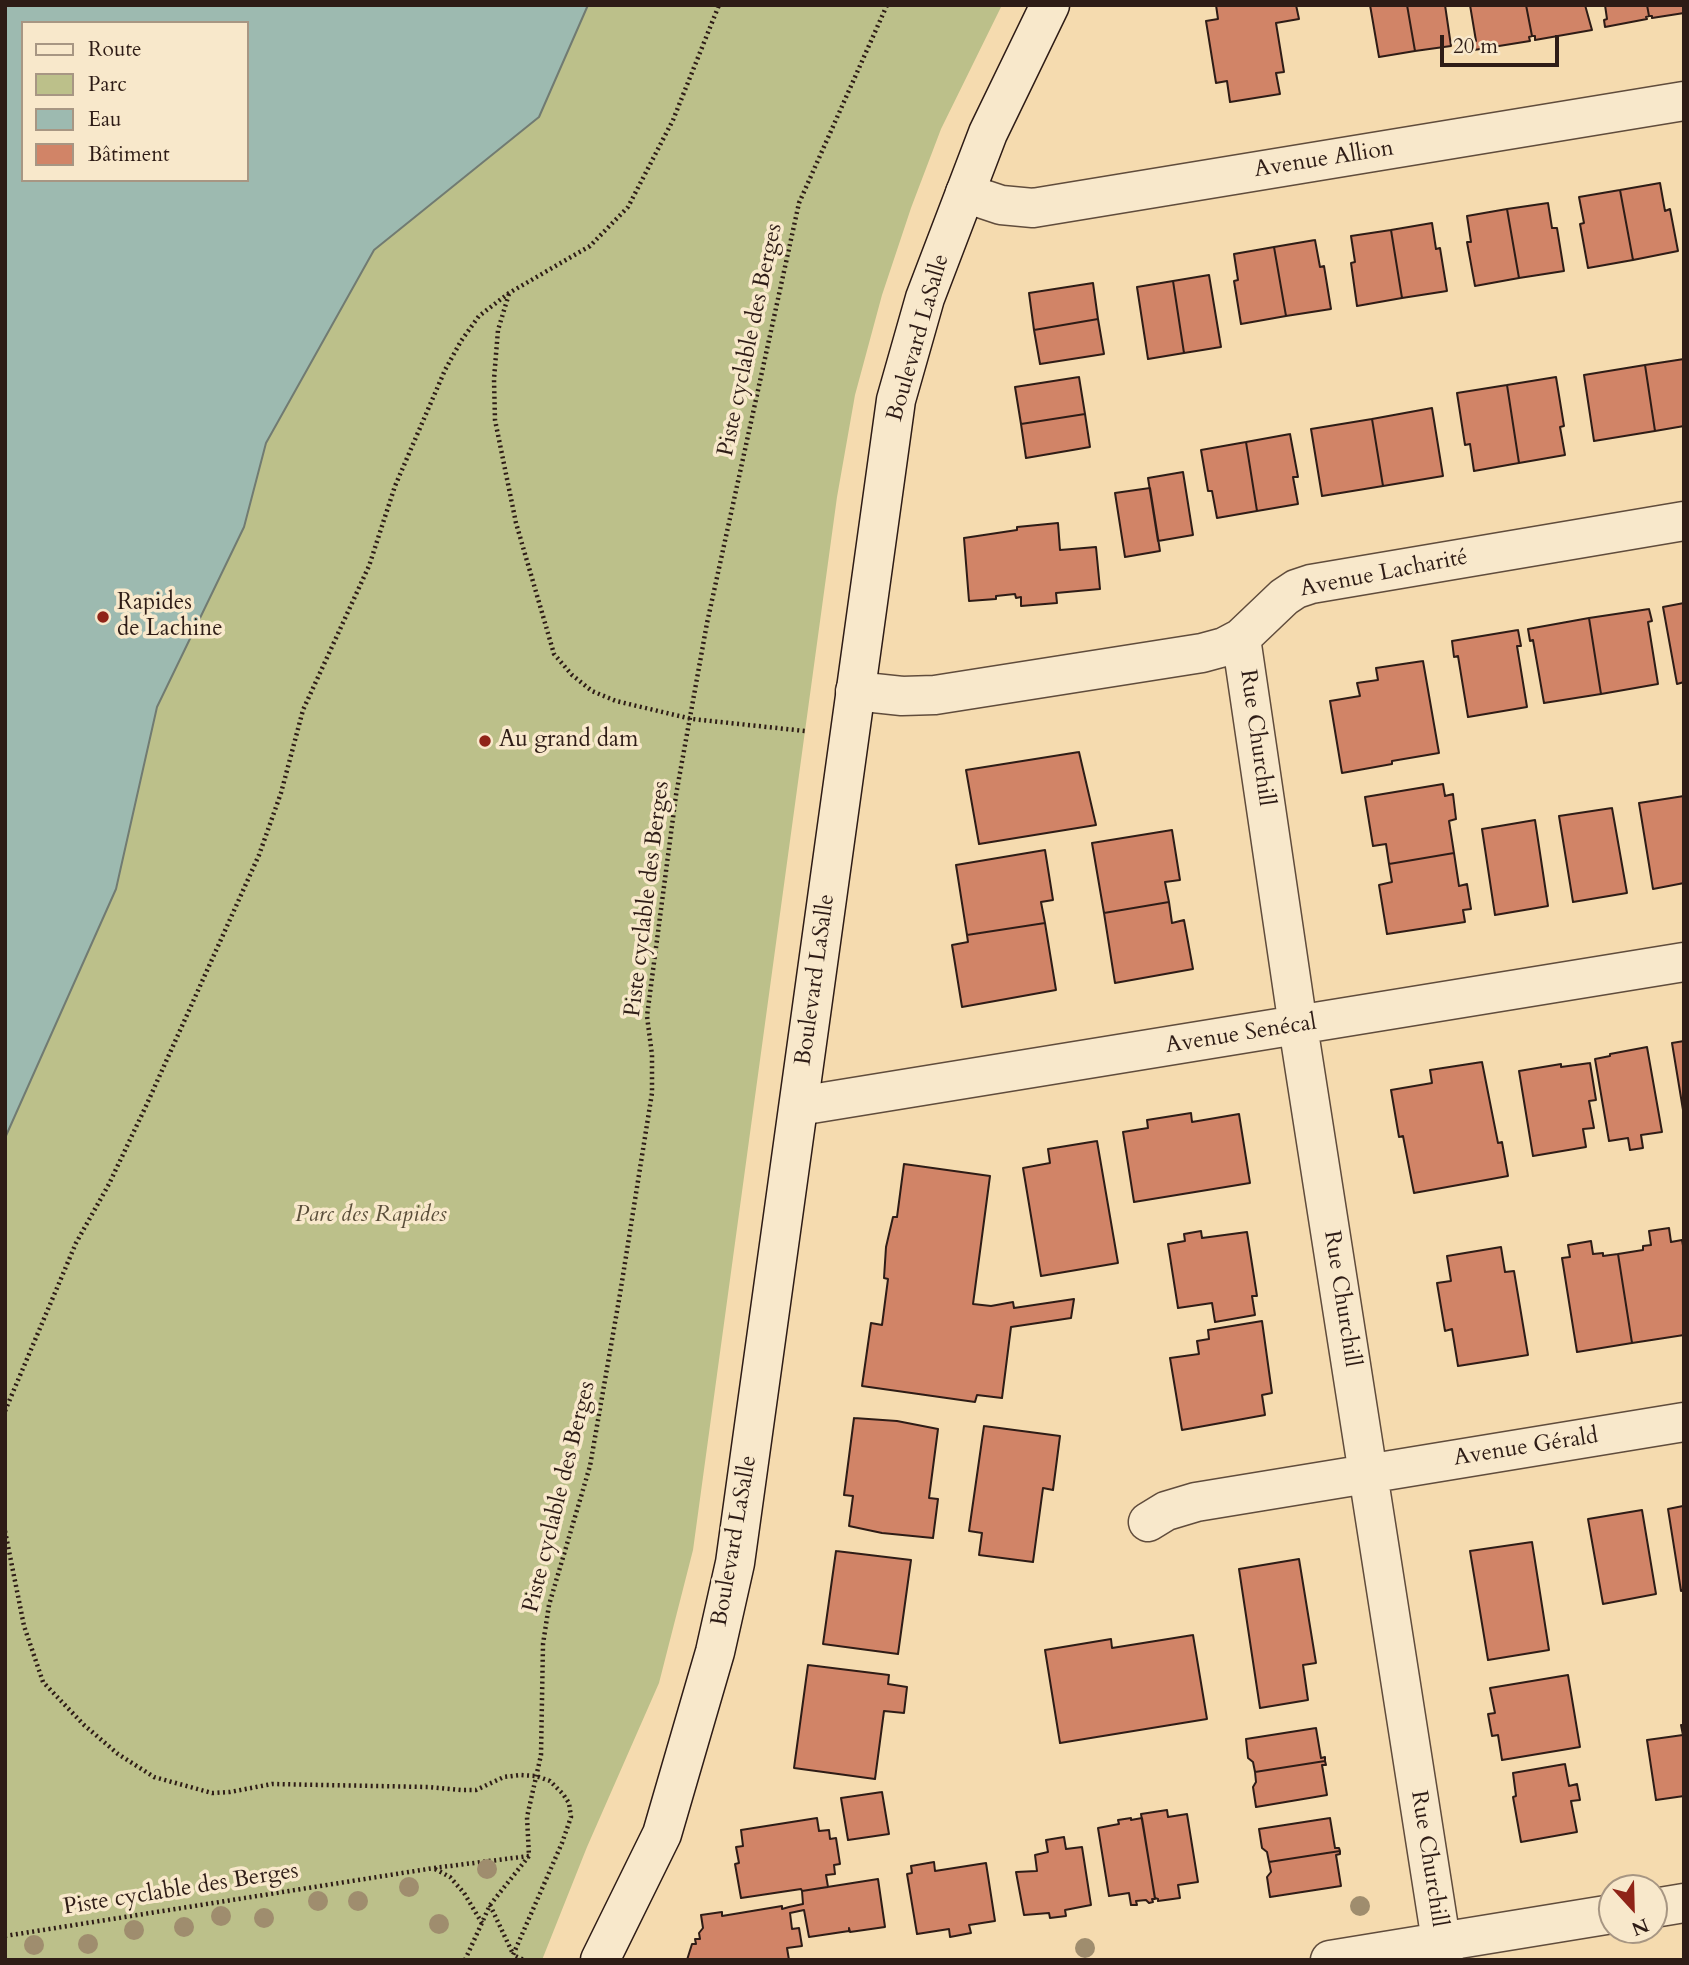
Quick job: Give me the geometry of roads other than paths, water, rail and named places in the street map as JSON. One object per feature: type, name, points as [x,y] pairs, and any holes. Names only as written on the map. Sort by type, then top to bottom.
[{"type":"street","name":"Boulevard LaSalle","points":[[600,1960],[662,1834],[718,1639],[735,1563],[896,400],[925,298],[988,133],[1050,5]]},
{"type":"street","name":"Avenue Allion","points":[[965,193],[1001,205],[1033,208],[1684,101]]},
{"type":"street","name":"Avenue Lacharité","points":[[855,691],[902,696],[935,695],[1179,658],[1224,647],[1241,638],[1284,597],[1311,584],[1684,521]]},
{"type":"street","name":"Rue Churchill","points":[[1241,638],[1298,1026],[1442,1951]]},
{"type":"street","name":"Avenue Senécal","points":[[799,1106],[1684,962]]},
{"type":"street","name":"Avenue Gérald","points":[[1148,1522],[1166,1511],[1196,1502],[1684,1422]]},
{"type":"street","points":[[1330,1960],[1442,1951],[1598,1917]]},
{"type":"water","name":"Rapides de Lachine","points":[[5,5],[588,5],[539,117],[374,250],[266,443],[244,527],[157,707],[116,889],[5,1138]]},
{"type":"place","name":"Rapides de Lachine","points":[[103,617]]},
{"type":"place","name":"Au grand dam","points":[[485,741]]},
{"type":"park label","name":"Parc des Rapides","points":[[371,1216]]}]
